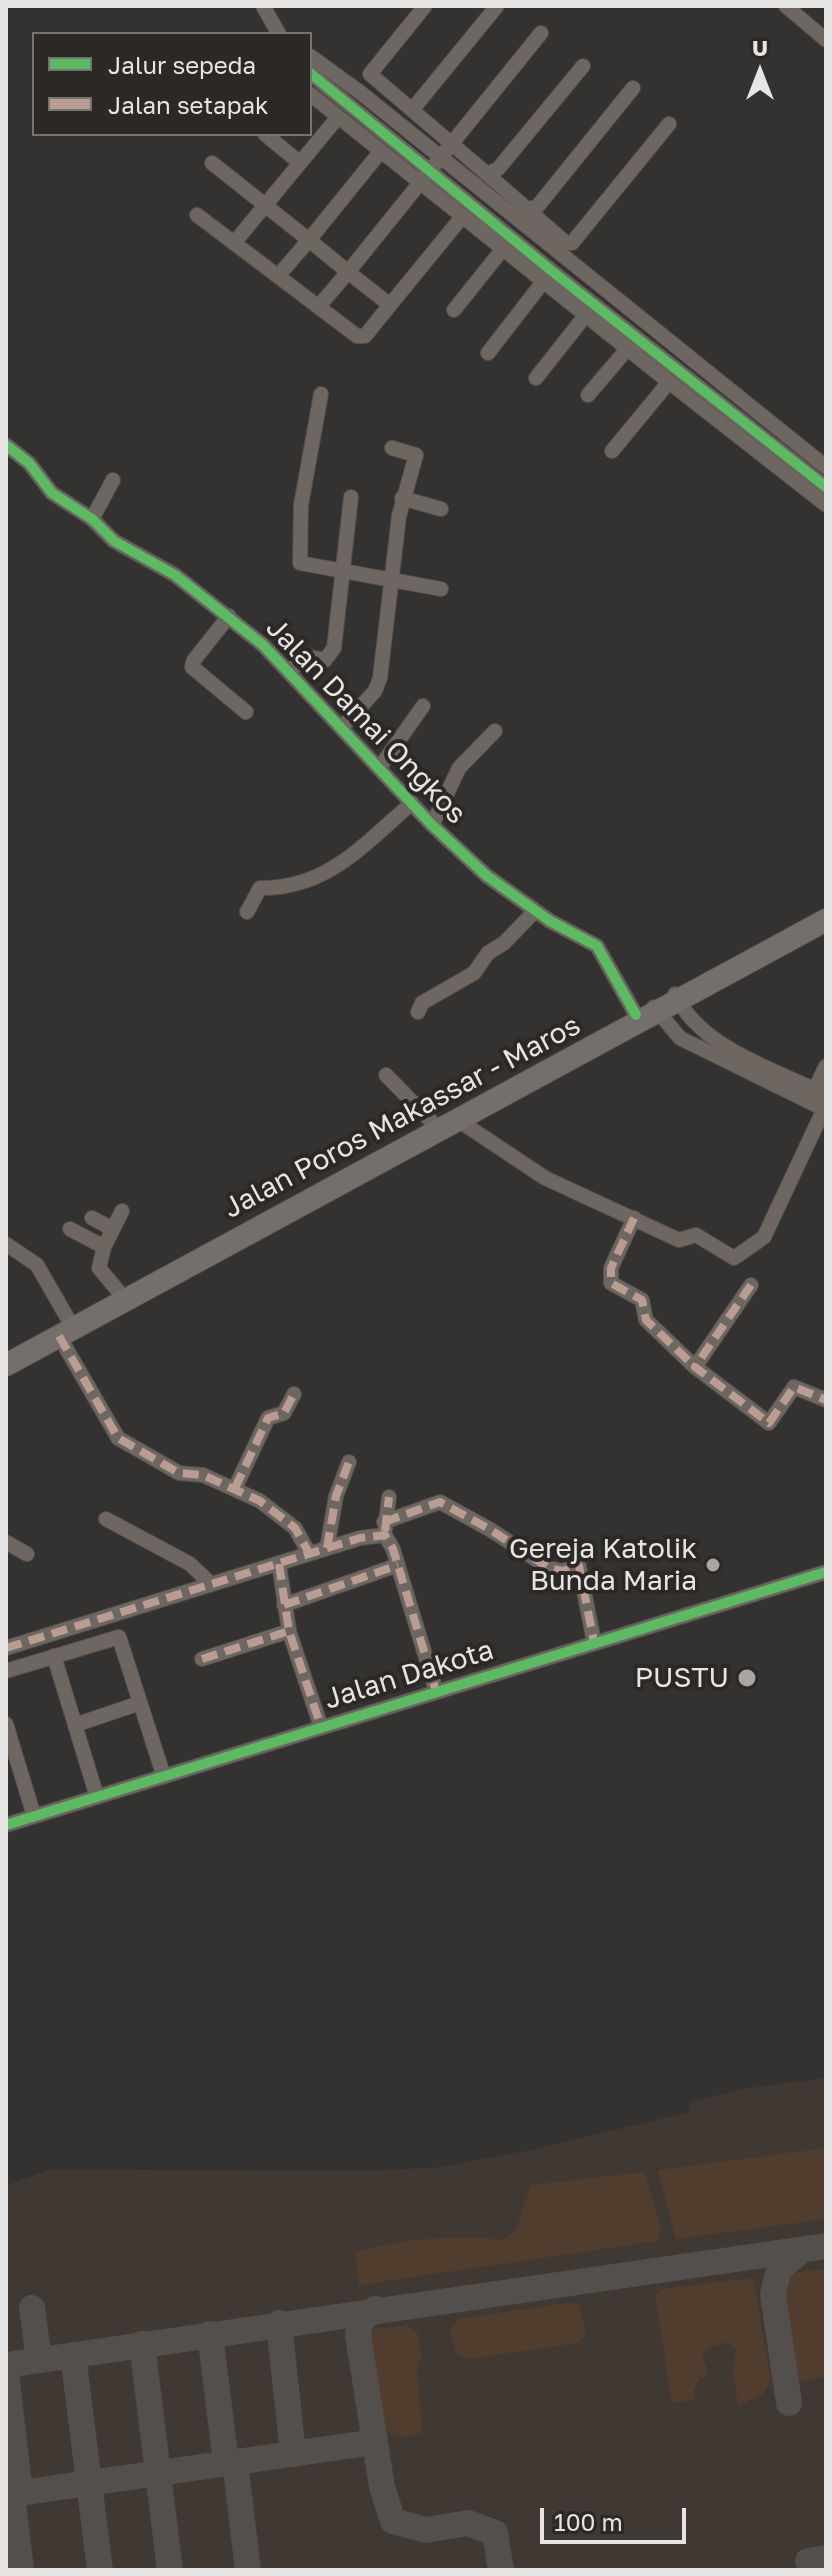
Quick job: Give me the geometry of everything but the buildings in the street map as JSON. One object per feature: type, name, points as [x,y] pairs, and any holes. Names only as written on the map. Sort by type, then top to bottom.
[{"type":"highway","name":"Jalan Poros Makassar - Maros","points":[[677,998],[826,910]]},
{"type":"highway","name":"Jalan Poros Makassar - Maros","points":[[94,1312],[119,1292],[432,1122],[826,920]]},
{"type":"highway","name":"Jalan Poros Makassar - Maros","points":[[6,1353],[63,1328],[458,1120],[649,1011]]},
{"type":"highway","name":"Jalan Poros Makassar - Maros","points":[[6,1365],[63,1328]]},
{"type":"street","points":[[263,6],[278,32]]},
{"type":"street","points":[[425,6],[370,74],[566,243],[572,243],[669,124]]},
{"type":"street","points":[[412,110],[497,6]]},
{"type":"street","points":[[786,6],[826,40]]},
{"type":"street","points":[[319,306],[441,160],[541,33]]},
{"type":"street","points":[[312,57],[361,93],[441,160],[637,337],[776,428],[826,467]]},
{"type":"street","points":[[487,174],[498,169],[583,66]]},
{"type":"street","points":[[312,75],[426,178],[462,217],[585,316],[637,337],[669,382],[826,505]]},
{"type":"street","points":[[527,209],[537,207],[633,88]]},
{"type":"street","points":[[312,96],[381,151],[426,178],[637,337],[826,487]]},
{"type":"street","points":[[234,243],[338,117]]},
{"type":"street","points":[[267,136],[300,163]]},
{"type":"street","points":[[278,276],[381,151]]},
{"type":"street","points":[[212,163],[390,305]]},
{"type":"street","points":[[197,215],[361,338],[462,217]]},
{"type":"street","points":[[454,310],[502,250]]},
{"type":"street","points":[[488,353],[543,282]]},
{"type":"street","points":[[536,378],[585,316]]},
{"type":"street","points":[[588,395],[637,337]]},
{"type":"street","points":[[612,451],[669,382]]},
{"type":"street","points":[[321,394],[304,482],[298,560],[305,566],[441,589]]},
{"type":"street","points":[[765,440],[776,428]]},
{"type":"street","name":"Jalan Damai Ongkos","points":[[6,445],[29,463],[52,493],[92,519],[114,541],[175,575],[229,616],[343,726],[432,825],[487,876],[535,911],[597,946],[649,1011],[680,1038],[742,1060]]},
{"type":"street","points":[[343,726],[377,688],[402,498],[416,455],[392,448]]},
{"type":"street","points":[[92,519],[113,480]]},
{"type":"street","points":[[289,671],[308,657],[325,660],[334,648],[345,573],[351,497]]},
{"type":"street","points":[[402,498],[441,509]]},
{"type":"street","points":[[229,616],[194,660],[192,667],[246,712]]},
{"type":"street","points":[[380,767],[423,706]]},
{"type":"street","points":[[432,825],[459,768],[495,731]]},
{"type":"street","points":[[247,912],[260,888],[295,884],[350,859],[412,803]]},
{"type":"street","points":[[418,1012],[422,1003],[474,973],[488,953],[504,943],[535,911]]},
{"type":"street","points":[[677,998],[697,1028],[742,1060],[823,1101]]},
{"type":"street","points":[[742,1060],[823,1101]]},
{"type":"street","points":[[458,1120],[545,1178],[679,1240],[696,1235],[734,1258],[764,1237],[823,1101],[826,1066]]},
{"type":"street","points":[[386,1075],[432,1122]]},
{"type":"street","points":[[119,1292],[99,1268],[104,1247],[122,1211]]},
{"type":"street","points":[[92,1218],[113,1229]]},
{"type":"street","points":[[634,1218],[611,1268],[611,1283],[642,1300],[646,1320],[695,1367],[769,1423],[794,1387],[826,1400]]},
{"type":"street","points":[[70,1229],[104,1247]]},
{"type":"street","points":[[6,1244],[37,1265],[63,1328],[118,1438],[179,1473],[203,1475],[235,1488],[286,1520],[309,1553]]},
{"type":"street","points":[[695,1367],[751,1285]]},
{"type":"street","points":[[235,1488],[268,1418],[284,1413],[294,1394]]},
{"type":"street","points":[[327,1548],[336,1496],[349,1462]]},
{"type":"street","points":[[389,1497],[385,1528],[436,1691]]},
{"type":"street","points":[[6,1648],[327,1548],[385,1528],[440,1502],[549,1568],[562,1571],[579,1566],[594,1642]]},
{"type":"street","points":[[106,1519],[190,1564],[210,1583]]},
{"type":"street","points":[[6,1542],[27,1554]]},
{"type":"street","points":[[279,1564],[289,1631],[321,1727]]},
{"type":"street","points":[[284,1605],[398,1565]]},
{"type":"street","name":"Jalan Dakota","points":[[6,1825],[826,1572]]},
{"type":"street","points":[[202,1659],[289,1631]]},
{"type":"street","points":[[6,1671],[119,1637],[164,1777]]},
{"type":"street","points":[[54,1656],[97,1797]]},
{"type":"street","points":[[75,1725],[140,1703]]},
{"type":"street","points":[[6,1724],[34,1816]]},
{"type":"shaded area","points":[[826,2078],[826,2570],[6,2570],[6,2185],[50,2170],[373,2171],[442,2167],[536,2149],[690,2112],[689,2102],[743,2089]]},
{"type":"shaded area","points":[[826,2148],[826,2219],[676,2239],[658,2170]]},
{"type":"shaded area","points":[[645,2172],[661,2228],[657,2241],[359,2285],[355,2252],[428,2239],[503,2240],[516,2230],[531,2185]]},
{"type":"shaded area","points":[[826,2269],[826,2376],[794,2383],[780,2300],[789,2273]]},
{"type":"shaded area","points":[[753,2278],[771,2379],[763,2394],[738,2406],[733,2371],[736,2349],[728,2342],[707,2348],[702,2357],[707,2367],[706,2378],[700,2378],[693,2392],[695,2400],[672,2403],[655,2295],[663,2289]]},
{"type":"shaded area","points":[[579,2303],[586,2335],[578,2343],[468,2359],[456,2354],[450,2331],[458,2319]]},
{"type":"shaded area","points":[[408,2325],[417,2332],[422,2357],[417,2366],[422,2433],[402,2437],[382,2430],[368,2341],[374,2329]]},
{"type":"taxiway","points":[[6,2365],[826,2246]]},
{"type":"taxiway","points":[[789,2403],[773,2294],[779,2269],[802,2250]]},
{"type":"taxiway","points":[[32,2308],[39,2360]]},
{"type":"taxiway","points":[[375,2309],[361,2320],[358,2335],[382,2487],[393,2521],[426,2530],[468,2523],[495,2533],[501,2570]]},
{"type":"taxiway","points":[[279,2323],[293,2454]]},
{"type":"taxiway","points":[[210,2334],[226,2463]]},
{"type":"taxiway","points":[[142,2344],[170,2570]]},
{"type":"taxiway","points":[[73,2355],[100,2570]]},
{"type":"taxiway","points":[[6,2373],[20,2493]]},
{"type":"taxiway","points":[[6,2495],[375,2442]]},
{"type":"taxiway","points":[[235,2462],[248,2570]]},
{"type":"taxiway","points":[[12,2494],[21,2570]]},
{"type":"taxiway","points":[[808,2561],[826,2558]]},
{"type":"marked path","points":[[634,1218],[611,1268],[611,1283],[642,1300],[646,1320],[695,1367]]},
{"type":"marked path","points":[[751,1285],[695,1367],[769,1423],[794,1387],[826,1400]]},
{"type":"marked path","points":[[59,1336],[118,1438],[179,1473],[203,1475],[260,1501],[295,1528],[309,1553]]},
{"type":"marked path","points":[[235,1488],[268,1418],[284,1413],[294,1394]]},
{"type":"marked path","points":[[327,1548],[336,1496],[349,1462]]},
{"type":"marked path","points":[[385,1531],[389,1497]]},
{"type":"marked path","points":[[384,1522],[440,1502],[491,1530],[549,1568],[562,1571],[579,1566],[594,1642]]},
{"type":"marked path","points":[[6,1648],[360,1538],[385,1535],[393,1549],[436,1691]]},
{"type":"marked path","points":[[279,1564],[289,1631],[321,1727]]},
{"type":"marked path","points":[[284,1605],[398,1565]]},
{"type":"marked path","points":[[202,1659],[289,1631]]},
{"type":"cycle path","points":[[312,75],[558,276],[826,487]]},
{"type":"cycle path","points":[[6,445],[29,463],[52,493],[92,519],[114,541],[175,575],[263,645],[432,825],[487,876],[550,921],[597,946],[636,1015]]},
{"type":"cycle path","points":[[6,1825],[826,1572]]},
{"type":"place","name":"Gereja Katolik Bunda Maria","points":[[713,1565]]},
{"type":"place","name":"PUSTU","points":[[747,1678]]}]
